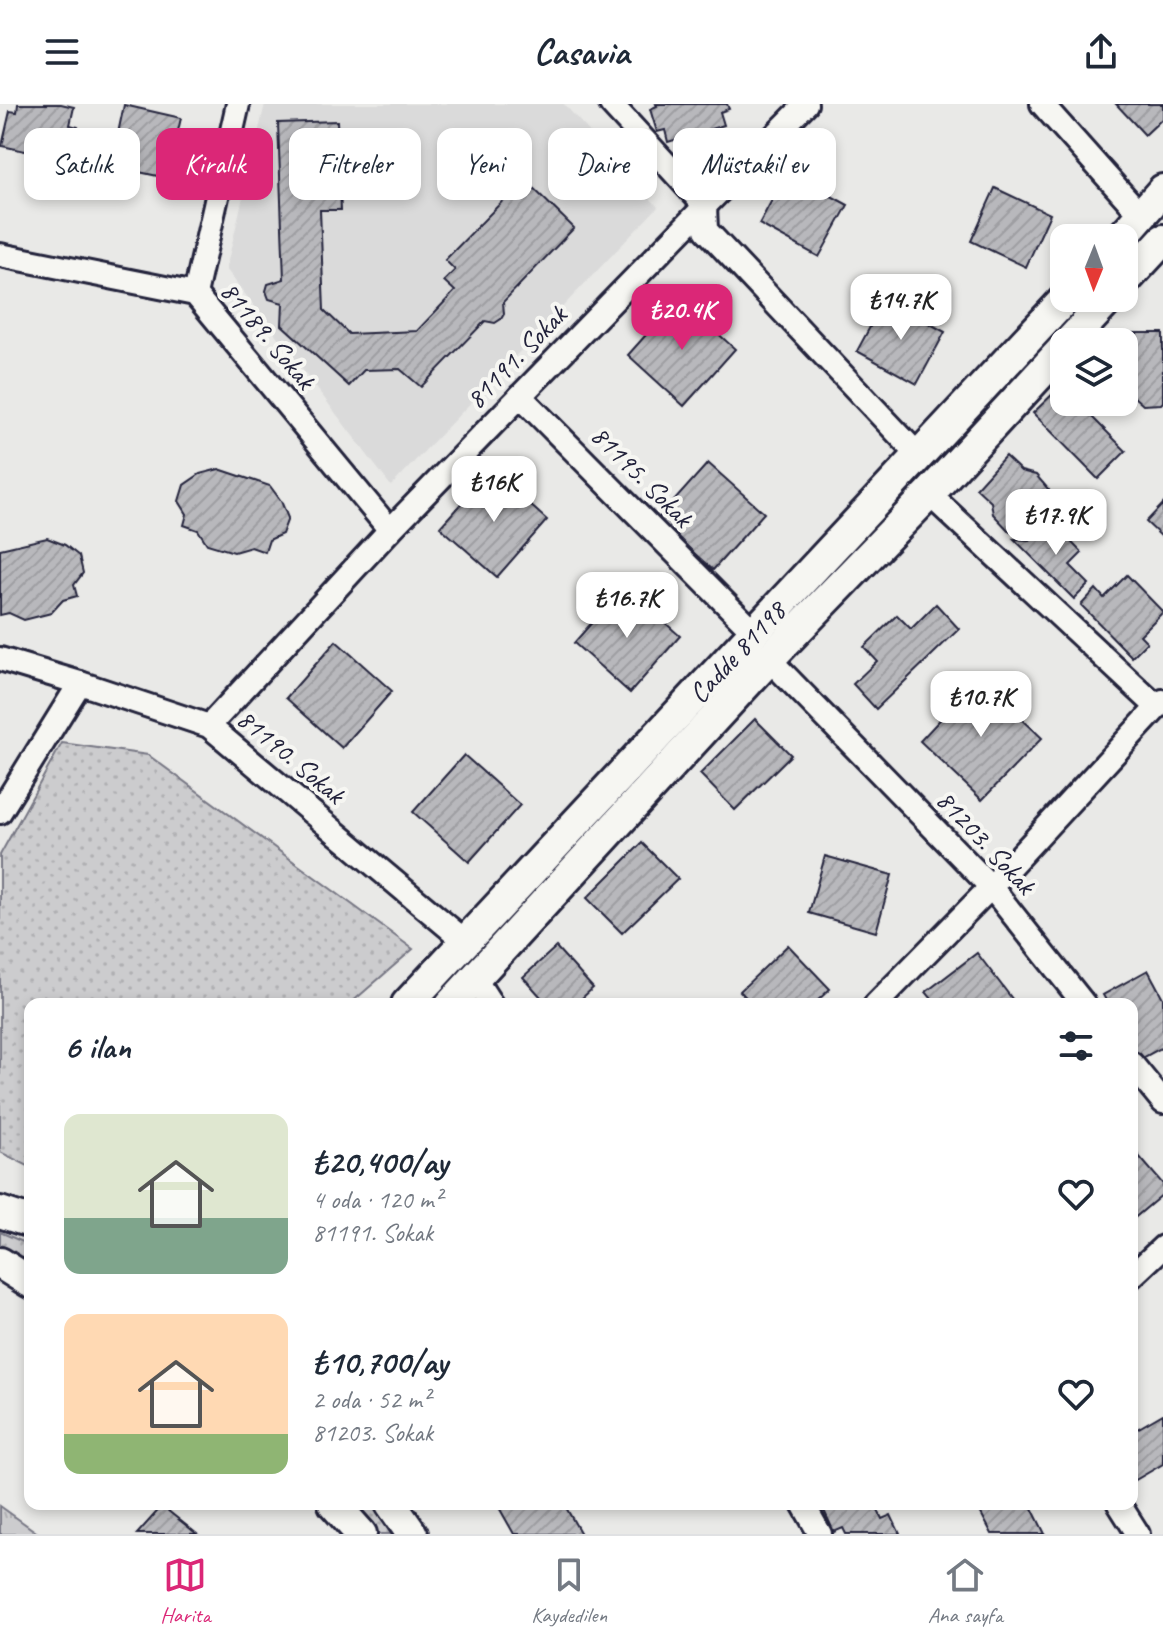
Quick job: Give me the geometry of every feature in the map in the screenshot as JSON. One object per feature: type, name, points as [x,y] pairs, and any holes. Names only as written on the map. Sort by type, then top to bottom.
[{"type":"main road","points":[[1133,224],[1163,190]]},
{"type":"main road","points":[[1138,268],[1162,245]]},
{"type":"main road","name":"Cadde 81198","points":[[457,998],[762,646],[920,457],[1053,312]]},
{"type":"main road","points":[[1082,328],[1097,312]]},
{"type":"main road","name":"Cadde 81198","points":[[413,998],[762,646],[929,494],[1050,363]]},
{"type":"main road","points":[[0,1212],[24,1220]]},
{"type":"main road","points":[[0,1263],[24,1278]]},
{"type":"main road","points":[[338,1510],[354,1532]]},
{"type":"main road","points":[[395,1510],[412,1534]]},
{"type":"street","points":[[195,294],[238,104]]},
{"type":"street","points":[[611,104],[705,206],[706,230],[920,457]]},
{"type":"street","name":"81191. Sokak","points":[[209,726],[390,530],[806,104]]},
{"type":"street","points":[[1042,104],[1141,215]]},
{"type":"street","name":"81189. Sokak","points":[[0,255],[195,294],[390,530]]},
{"type":"street","name":"81195. Sokak","points":[[520,396],[762,646]]},
{"type":"street","points":[[882,998],[991,887],[1160,704],[929,494]]},
{"type":"street","name":"81203. Sokak","points":[[762,646],[991,887],[1079,998]]},
{"type":"street","name":"81190. Sokak","points":[[0,659],[209,726],[466,942]]},
{"type":"street","points":[[0,812],[80,683]]},
{"type":"street","points":[[475,979],[487,998]]},
{"type":"street","points":[[1138,1071],[1163,1102]]},
{"type":"street","points":[[1138,1270],[1163,1247]]},
{"type":"street","points":[[806,1510],[820,1534]]},
{"type":"street","points":[[1123,1510],[1138,1534]]},
{"type":"shaded area","points":[[265,104],[564,104],[586,128],[548,128],[548,200],[652,200],[658,207],[391,486],[226,269],[242,200],[273,200],[273,128],[259,128]]},
{"type":"green space","points":[[1070,312],[1078,312],[1063,328],[1055,328]]},
{"type":"green space","points":[[1050,333],[1050,342],[436,998],[428,998]]},
{"type":"green space","points":[[62,743],[148,755],[413,949],[357,998],[24,998],[24,1164],[0,1152],[0,855]]},
{"type":"green space","points":[[0,1232],[24,1242],[24,1260],[0,1244]]},
{"type":"green space","points":[[0,1506],[39,1534],[0,1534]]},
{"type":"green space","points":[[359,1510],[377,1510],[395,1534],[379,1534]]},
{"type":"building","points":[[18,104],[74,107],[70,125],[78,128],[24,128],[24,151],[2,146],[10,111],[17,112]]},
{"type":"building","points":[[727,104],[729,109],[720,112],[724,125],[714,128],[673,128],[673,140],[668,142],[665,130],[657,132],[650,109],[657,106]]},
{"type":"building","points":[[1116,104],[1163,104],[1163,118],[1145,135]]},
{"type":"building","points":[[124,105],[181,118],[179,128],[156,128],[156,176],[140,172],[140,128],[119,128]]},
{"type":"building","points":[[337,121],[337,128],[289,128],[289,200],[341,200],[341,210],[320,210],[324,310],[349,334],[417,331],[455,291],[444,281],[455,270],[445,260],[504,200],[532,200],[532,187],[574,228],[503,302],[501,319],[495,323],[485,321],[421,387],[400,369],[364,370],[349,386],[282,325],[283,303],[269,299],[266,291],[268,284],[284,279],[278,123]]},
{"type":"building","points":[[995,188],[1050,214],[1026,267],[971,241]]},
{"type":"building","points":[[836,199],[848,205],[819,257],[759,224],[772,200]]},
{"type":"building","points":[[679,298],[735,349],[684,406],[628,355]]},
{"type":"building","points":[[885,299],[945,332],[917,384],[857,351]]},
{"type":"building","points":[[1138,333],[1163,333],[1163,402],[1143,405],[1138,401]]},
{"type":"building","points":[[1050,397],[1050,416],[1091,416],[1126,451],[1098,479],[1033,413]]},
{"type":"building","points":[[1005,456],[1021,471],[1036,475],[1049,490],[1053,504],[1025,534],[1010,532],[993,514],[991,502],[976,488]]},
{"type":"building","points":[[708,463],[764,513],[713,570],[657,520]]},
{"type":"building","points":[[219,469],[270,486],[281,501],[288,518],[282,534],[269,540],[265,552],[251,547],[234,552],[207,544],[198,530],[184,525],[187,514],[179,501],[184,485],[200,474]]},
{"type":"building","points":[[491,470],[547,520],[497,577],[440,527]]},
{"type":"building","points":[[1163,504],[1163,538],[1146,522]]},
{"type":"building","points":[[1049,519],[1082,553],[1070,565],[1089,584],[1074,599],[1014,539],[1030,540]]},
{"type":"building","points":[[47,538],[65,545],[79,556],[83,573],[74,585],[77,596],[63,600],[51,613],[24,620],[9,613],[0,615],[0,549]]},
{"type":"building","points":[[1127,575],[1163,612],[1140,635],[1147,642],[1132,657],[1081,605],[1096,589],[1104,598]]},
{"type":"building","points":[[624,586],[680,636],[630,693],[574,643]]},
{"type":"building","points":[[936,604],[959,629],[876,709],[853,684],[877,661],[864,647],[897,615],[911,629]]},
{"type":"building","points":[[336,641],[392,691],[342,748],[286,698]]},
{"type":"building","points":[[979,678],[1042,738],[982,800],[920,741]]},
{"type":"building","points":[[755,719],[791,755],[735,810],[700,774]]},
{"type":"building","points":[[464,755],[520,805],[469,862],[413,812]]},
{"type":"building","points":[[642,843],[678,879],[622,933],[587,898]]},
{"type":"building","points":[[825,856],[892,875],[876,932],[809,913]]},
{"type":"building","points":[[788,945],[830,989],[820,998],[746,998],[740,991]]},
{"type":"building","points":[[556,947],[593,988],[582,998],[540,998],[523,977]]},
{"type":"building","points":[[977,953],[1011,998],[931,998],[926,992]]},
{"type":"building","points":[[1148,970],[1163,998],[1163,1047],[1139,1060],[1138,998],[1105,998],[1103,995]]},
{"type":"building","points":[[1138,1155],[1163,1184],[1163,1194],[1138,1215]]},
{"type":"building","points":[[1163,1414],[1163,1464],[1138,1479],[1138,1429]]},
{"type":"building","points":[[158,1510],[167,1510],[197,1534],[137,1534]]},
{"type":"building","points":[[500,1510],[567,1510],[581,1534],[514,1534]]},
{"type":"building","points":[[824,1510],[878,1510],[882,1519],[891,1515],[900,1534],[846,1534],[843,1528],[834,1532]]},
{"type":"building","points":[[979,1510],[1033,1510],[1045,1534],[992,1534]]}]
